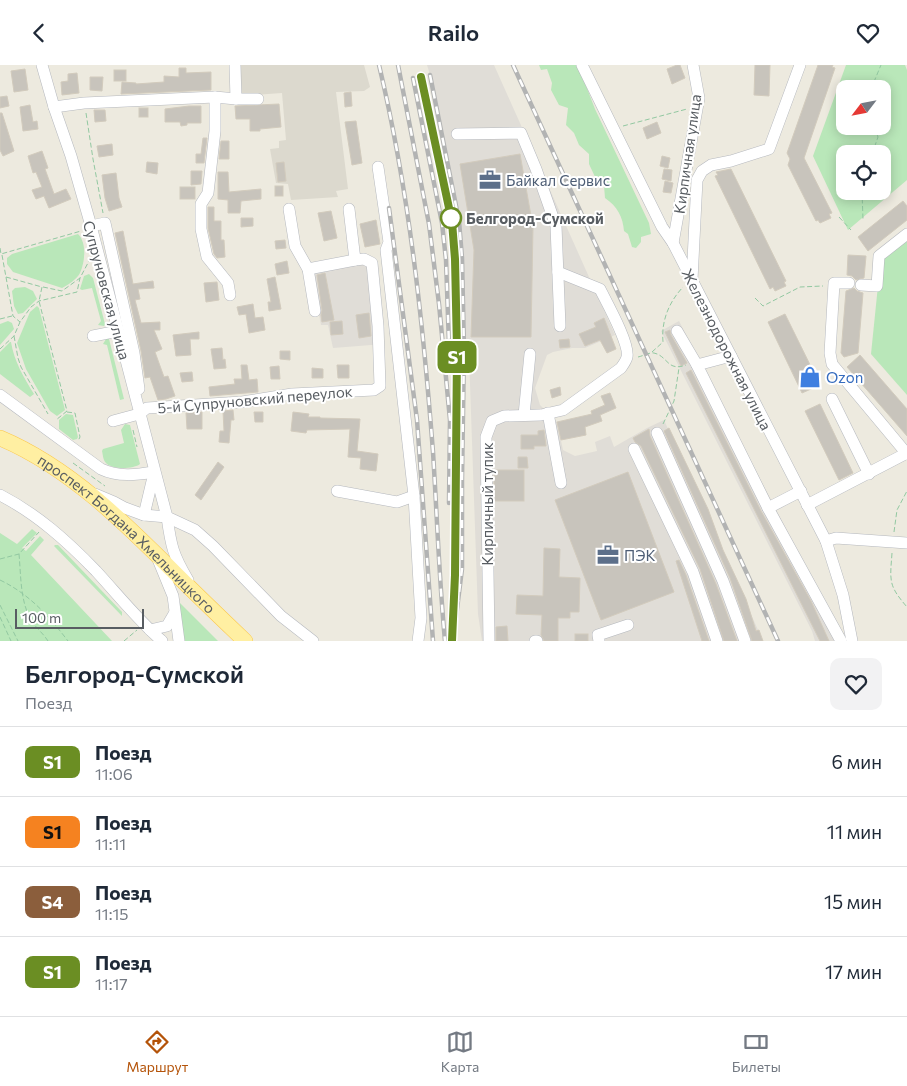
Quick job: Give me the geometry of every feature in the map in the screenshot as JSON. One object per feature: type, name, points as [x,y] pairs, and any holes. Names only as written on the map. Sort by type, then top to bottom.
[{"type":"main road","name":"проспект Богдана Хмельницкого","points":[[0,439],[48,464],[87,491],[156,553],[245,641]]},
{"type":"street","name":"Супруновская улица","points":[[42,65],[71,156],[86,228],[143,411],[154,472],[167,517],[171,546],[175,559],[197,595]]},
{"type":"street","points":[[235,65],[236,99]]},
{"type":"street","name":"Железнодорожная улица","points":[[582,65],[662,227],[673,243],[826,541],[843,595],[852,641]]},
{"type":"street","name":"Кирпичная улица","points":[[673,243],[699,98],[693,65]]},
{"type":"street","points":[[692,282],[697,180],[702,171],[711,165],[769,149],[800,65]]},
{"type":"street","points":[[54,107],[84,103],[215,97],[258,99]]},
{"type":"street","points":[[215,97],[213,149],[208,193],[201,204],[200,229],[207,257],[228,283],[230,295]]},
{"type":"street","points":[[457,134],[521,133],[556,226],[560,326]]},
{"type":"street","points":[[378,167],[389,243],[386,250],[414,496],[421,618],[418,641]]},
{"type":"street","points":[[289,209],[295,246],[308,269],[316,311]]},
{"type":"street","points":[[308,269],[355,260],[349,209]]},
{"type":"street","points":[[86,228],[105,223],[134,353],[143,411]]},
{"type":"street","points":[[861,285],[877,286],[879,256],[907,234]]},
{"type":"street","name":"5-й Супруновский переулок","points":[[113,421],[143,411],[242,402],[292,394],[374,390],[380,386],[378,326],[372,263],[364,259],[355,260]]},
{"type":"street","points":[[558,272],[600,289],[627,351],[627,358],[622,368]]},
{"type":"street","points":[[807,505],[907,453],[832,364],[830,353],[834,283],[849,283]]},
{"type":"street","points":[[93,336],[118,331]]},
{"type":"street","points":[[677,331],[697,365],[768,507],[841,641]]},
{"type":"street","points":[[524,415],[530,354]]},
{"type":"street","points":[[697,365],[731,356]]},
{"type":"street","name":"Кирпичный тупик","points":[[489,641],[486,437],[492,421],[504,416],[563,410],[622,368]]},
{"type":"street","points":[[0,395],[101,469],[110,473],[134,475],[154,472],[144,515]]},
{"type":"street","points":[[832,399],[869,474]]},
{"type":"street","points":[[548,413],[561,483]]},
{"type":"street","points":[[657,433],[723,581],[745,641]]},
{"type":"street","points":[[634,449],[693,572],[717,641]]},
{"type":"street","points":[[87,491],[144,515],[167,517],[203,535],[281,616],[314,641]]},
{"type":"street","points":[[337,491],[397,502],[414,496]]},
{"type":"street","points":[[768,507],[800,491]]},
{"type":"street","points":[[0,495],[46,523],[96,571],[162,641]]},
{"type":"street","points":[[171,546],[173,534],[182,527],[188,527]]},
{"type":"street","points":[[826,541],[836,537],[907,543]]},
{"type":"street","points":[[156,553],[173,596],[179,641]]},
{"type":"street","points":[[147,627],[167,625],[174,614]]},
{"type":"street","points":[[599,641],[598,635],[628,625]]},
{"type":"path","points":[[875,80],[881,65]]},
{"type":"path","points":[[84,103],[92,159],[105,223]]},
{"type":"path","points":[[613,129],[697,106]]},
{"type":"path","points":[[862,200],[863,220]]},
{"type":"path","points":[[839,217],[851,230]]},
{"type":"path","points":[[1,254],[86,228]]},
{"type":"path","points":[[0,248],[13,316],[20,322]]},
{"type":"path","points":[[0,349],[14,336],[20,322],[31,307],[39,301],[77,292],[80,278],[89,260]]},
{"type":"path","points":[[6,277],[62,291],[80,278]]},
{"type":"path","points":[[622,368],[632,359],[652,352],[663,342],[662,330],[669,306],[682,287],[692,282]]},
{"type":"path","points":[[755,297],[763,306],[800,287],[834,286]]},
{"type":"path","points":[[42,287],[39,301],[67,411]]},
{"type":"path","points":[[62,291],[64,296]]},
{"type":"path","points":[[0,319],[13,316]]},
{"type":"path","points":[[14,336],[21,367],[48,414]]},
{"type":"path","points":[[652,352],[674,367],[679,368],[690,363],[697,365]]},
{"type":"path","points":[[657,433],[666,421],[674,401],[679,368]]},
{"type":"path","points":[[56,420],[67,411]]},
{"type":"path","points":[[67,411],[74,413],[80,437],[78,442]]},
{"type":"path","points":[[132,425],[137,447]]},
{"type":"path","points":[[72,463],[104,486]]},
{"type":"path","points":[[0,559],[19,554],[46,523]]},
{"type":"path","points":[[19,554],[23,593],[31,621],[48,641]]},
{"type":"path","points":[[0,580],[17,588],[41,608],[68,641]]},
{"type":"path","points":[[0,605],[18,641]]},
{"type":"path","points":[[0,617],[11,641]]},
{"type":"path","points":[[124,641],[147,627]]},
{"type":"path","points":[[8,633],[14,631]]},
{"type":"shaded area","points":[[240,65],[364,65],[370,87],[364,91],[336,92],[348,189],[336,191],[338,197],[291,200],[288,184],[276,183],[270,149],[279,148],[279,141],[286,140],[282,93],[242,96]]},
{"type":"shaded area","points":[[427,65],[494,65],[615,335],[585,348],[572,348],[547,355],[535,388],[540,405],[557,422],[563,450],[575,456],[597,451],[595,442],[610,436],[614,447],[664,420],[763,641],[482,641],[478,614],[469,355],[463,354],[460,226],[433,84]]},
{"type":"shaded area","points":[[363,261],[370,267],[384,344],[333,348],[328,325],[321,325],[311,271]]},
{"type":"shaded area","points":[[679,321],[836,626],[839,641],[815,641],[812,631],[661,331]]},
{"type":"green space","points":[[539,65],[578,65],[595,109],[649,223],[651,234],[641,237],[641,242],[636,248],[632,247],[628,234],[624,231],[619,212],[605,198],[604,186],[596,179],[589,164],[589,154],[579,145],[574,133],[566,125],[568,108],[559,105],[551,90],[552,83],[547,69],[541,70]]},
{"type":"green space","points":[[846,65],[905,65],[907,70],[907,180],[891,194],[891,145],[836,145],[836,200],[883,200],[848,230],[813,156],[836,93],[836,135],[891,135],[891,80],[841,80]]},
{"type":"green space","points":[[78,234],[84,247],[82,269],[70,284],[62,288],[13,272],[7,264],[7,258],[12,254]]},
{"type":"green space","points":[[907,236],[907,395],[871,354],[881,256]]},
{"type":"green space","points":[[89,274],[93,278],[104,326],[98,325],[101,321],[92,288],[80,289],[84,276]]},
{"type":"green space","points":[[25,287],[33,291],[37,299],[23,313],[18,314],[14,306],[12,291],[15,288]]},
{"type":"green space","points":[[37,306],[65,410],[57,416],[50,411],[26,369],[17,343],[30,312]]},
{"type":"green space","points":[[8,321],[12,323],[14,329],[0,345],[0,324]]},
{"type":"green space","points":[[106,339],[109,339],[124,399],[120,400],[107,345],[103,344]]},
{"type":"green space","points":[[10,342],[20,369],[34,394],[30,397],[0,374],[0,352]]},
{"type":"green space","points":[[66,414],[73,415],[77,439],[73,440],[59,429],[59,420]]},
{"type":"green space","points":[[125,424],[130,425],[140,464],[128,468],[113,467],[105,462],[102,451],[103,449],[124,443],[121,430]]},
{"type":"green space","points":[[32,529],[37,533],[22,548],[26,551],[40,536],[44,540],[31,555],[112,641],[0,641],[0,533],[17,544]]},
{"type":"green space","points":[[58,545],[122,612],[122,616],[54,546]]},
{"type":"green space","points":[[179,602],[218,641],[182,641]]},
{"type":"building","points":[[680,65],[685,78],[672,84],[667,69]]},
{"type":"building","points":[[755,65],[770,65],[769,96],[754,95]]},
{"type":"building","points":[[818,65],[833,65],[832,67],[835,68],[804,158],[832,213],[829,214],[831,218],[820,223],[818,220],[816,221],[788,165],[790,159],[787,153]]},
{"type":"building","points":[[179,68],[186,68],[186,73],[211,72],[211,90],[121,94],[122,82],[136,84],[164,82],[164,76],[179,77]]},
{"type":"building","points":[[25,69],[28,90],[14,92],[11,71]]},
{"type":"building","points":[[114,70],[126,70],[126,81],[114,81]]},
{"type":"building","points":[[77,73],[79,93],[62,95],[61,82],[68,81],[68,74]]},
{"type":"building","points":[[90,77],[103,77],[102,91],[90,90]]},
{"type":"building","points":[[351,92],[352,106],[345,107],[344,93]]},
{"type":"building","points":[[7,96],[9,106],[0,108],[0,97]]},
{"type":"building","points":[[279,104],[281,127],[250,131],[250,119],[236,119],[235,106]]},
{"type":"building","points":[[30,105],[33,122],[37,121],[38,129],[23,131],[20,107]]},
{"type":"building","points":[[201,106],[201,123],[187,123],[187,125],[181,126],[180,122],[165,122],[165,109]]},
{"type":"building","points":[[139,108],[148,108],[148,117],[139,117]]},
{"type":"building","points":[[94,110],[105,110],[106,121],[95,122]]},
{"type":"building","points":[[0,113],[2,113],[14,151],[3,156],[0,150]]},
{"type":"building","points":[[356,121],[362,163],[352,165],[345,122]]},
{"type":"building","points":[[657,122],[661,133],[647,139],[643,128]]},
{"type":"building","points":[[203,138],[207,138],[204,163],[196,163],[196,154],[201,154]]},
{"type":"building","points":[[221,141],[229,141],[229,159],[219,159]]},
{"type":"building","points":[[112,144],[113,155],[99,157],[97,146]]},
{"type":"building","points":[[42,151],[48,168],[45,169],[54,194],[66,189],[71,199],[49,208],[44,196],[36,199],[32,190],[42,187],[36,172],[33,173],[28,156]]},
{"type":"building","points":[[520,154],[533,227],[531,337],[471,337],[474,250],[460,164]]},
{"type":"building","points":[[662,156],[670,158],[668,168],[660,166]]},
{"type":"building","points":[[147,162],[158,163],[157,174],[146,172]]},
{"type":"building","points":[[284,162],[286,181],[278,182],[276,163]]},
{"type":"building","points":[[664,169],[672,170],[671,181],[662,179]]},
{"type":"building","points":[[731,169],[786,281],[784,282],[786,286],[775,291],[773,287],[770,289],[715,176],[718,175],[716,172]]},
{"type":"building","points":[[191,171],[202,171],[201,184],[191,185]]},
{"type":"building","points":[[218,172],[228,172],[229,192],[261,189],[261,199],[241,201],[240,213],[228,213],[228,200],[218,199]]},
{"type":"building","points":[[116,173],[122,207],[109,211],[102,175]]},
{"type":"building","points":[[665,181],[673,183],[671,193],[663,192]]},
{"type":"building","points":[[275,186],[283,186],[283,196],[275,196]]},
{"type":"building","points":[[180,187],[195,187],[195,199],[180,199]]},
{"type":"building","points":[[903,201],[907,206],[907,220],[868,251],[858,237]]},
{"type":"building","points":[[208,207],[214,207],[214,221],[221,221],[221,240],[224,240],[225,257],[217,258],[214,254],[208,228]]},
{"type":"building","points":[[331,211],[337,238],[324,241],[318,213]]},
{"type":"building","points":[[241,218],[253,218],[253,226],[241,227]]},
{"type":"building","points":[[376,220],[380,244],[365,247],[360,224]]},
{"type":"building","points":[[123,231],[133,284],[153,281],[154,288],[138,289],[140,299],[135,300],[141,323],[160,322],[160,330],[154,330],[162,349],[155,352],[164,377],[168,376],[175,396],[166,399],[158,400],[150,377],[145,378],[141,351],[115,233]]},
{"type":"building","points":[[285,240],[286,248],[276,249],[275,241]]},
{"type":"building","points":[[848,255],[866,256],[864,278],[856,280],[852,276],[847,275]]},
{"type":"building","points":[[287,261],[289,273],[277,275],[275,264]]},
{"type":"building","points":[[325,273],[334,320],[322,322],[317,275]]},
{"type":"building","points":[[275,277],[281,309],[269,311],[268,302],[271,302],[267,279]]},
{"type":"building","points":[[217,282],[219,300],[206,302],[204,283]]},
{"type":"building","points":[[854,288],[863,293],[858,353],[844,357],[841,353],[846,291]]},
{"type":"building","points":[[253,304],[255,318],[263,317],[265,330],[249,333],[246,314],[239,315],[237,307]]},
{"type":"building","points":[[369,313],[371,336],[359,338],[356,315]]},
{"type":"building","points":[[785,314],[820,385],[802,393],[768,322]]},
{"type":"building","points":[[604,318],[616,349],[607,353],[600,340],[585,346],[579,334],[596,327],[594,323]]},
{"type":"building","points":[[342,321],[343,334],[331,335],[330,322]]},
{"type":"building","points":[[670,330],[687,363],[681,366],[665,332]]},
{"type":"building","points":[[199,332],[199,339],[190,339],[191,355],[176,356],[173,335]]},
{"type":"building","points":[[569,339],[570,347],[560,348],[559,340]]},
{"type":"building","points":[[222,348],[226,368],[214,369],[211,349]]},
{"type":"building","points":[[280,351],[290,351],[290,360],[280,359]]},
{"type":"building","points":[[860,355],[907,409],[907,436],[847,367]]},
{"type":"building","points":[[241,365],[247,365],[249,380],[257,379],[258,392],[210,396],[209,387],[235,384],[234,379],[242,379]]},
{"type":"building","points":[[337,365],[349,365],[349,378],[338,378]]},
{"type":"building","points":[[279,366],[280,379],[271,379],[270,367]]},
{"type":"building","points":[[312,368],[323,369],[323,378],[312,378]]},
{"type":"building","points":[[691,370],[761,511],[811,601],[829,641],[820,641],[686,373]]},
{"type":"building","points":[[192,372],[193,381],[182,382],[180,373]]},
{"type":"building","points":[[560,387],[561,395],[552,398],[550,390]]},
{"type":"building","points":[[610,393],[616,408],[600,415],[602,421],[585,427],[586,435],[561,440],[557,422],[592,414],[591,411],[605,405],[601,396]]},
{"type":"building","points":[[820,404],[853,473],[839,480],[805,411]]},
{"type":"building","points":[[233,410],[234,420],[231,420],[229,443],[219,442],[220,431],[224,431],[223,411]]},
{"type":"building","points":[[202,412],[202,429],[187,429],[186,413]]},
{"type":"building","points":[[254,412],[263,412],[263,422],[255,422]]},
{"type":"building","points":[[293,412],[309,414],[308,417],[360,419],[357,451],[378,454],[376,471],[360,469],[361,458],[348,457],[350,429],[307,430],[306,433],[291,431]]},
{"type":"building","points":[[669,428],[708,509],[723,550],[746,599],[756,631],[759,630],[763,641],[752,641],[730,578],[664,431]]},
{"type":"building","points":[[649,429],[650,436],[716,584],[737,641],[724,641],[700,569],[641,446],[633,438]]},
{"type":"building","points":[[544,430],[546,446],[534,446],[534,449],[521,449],[521,435],[538,435],[538,431]]},
{"type":"building","points":[[518,457],[527,457],[528,468],[518,468]]},
{"type":"building","points":[[218,462],[224,467],[201,500],[195,495]]},
{"type":"building","points":[[494,470],[524,470],[524,501],[494,501]]},
{"type":"building","points":[[628,472],[674,592],[601,620],[555,500]]},
{"type":"building","points":[[544,548],[560,549],[559,577],[580,578],[579,612],[570,612],[570,618],[558,618],[558,641],[544,641],[541,635],[542,615],[516,614],[517,595],[543,596]]},
{"type":"building","points":[[679,560],[709,641],[702,641],[676,561]]},
{"type":"building","points":[[507,626],[508,641],[496,641],[496,627]]},
{"type":"building","points":[[575,634],[588,634],[588,641],[575,641]]},
{"type":"railway","points":[[379,65],[399,160],[414,257],[425,354],[433,452],[445,641]]},
{"type":"railway","points":[[398,65],[429,224],[439,304],[450,420],[449,503]]},
{"type":"railway","points":[[513,65],[778,641]]},
{"type":"railway","points":[[430,75],[459,221],[462,258],[464,350],[462,569],[453,641]]},
{"type":"railway","points":[[421,76],[452,226]]},
{"type":"railway","points":[[413,78],[442,223],[446,260],[449,345]]},
{"type":"railway","points":[[389,208],[417,420],[433,641]]},
{"type":"train","name":"S1","points":[[421,77],[452,222],[455,259],[457,350],[455,575],[452,641]]},
{"type":"place","name":"Байкал Сервис","points":[[490,180]]},
{"type":"place","name":"Белгород-Сумской","points":[[451,218]]},
{"type":"place","name":"Ozon","points":[[810,377]]},
{"type":"place","name":"ПЭК","points":[[608,555]]}]
